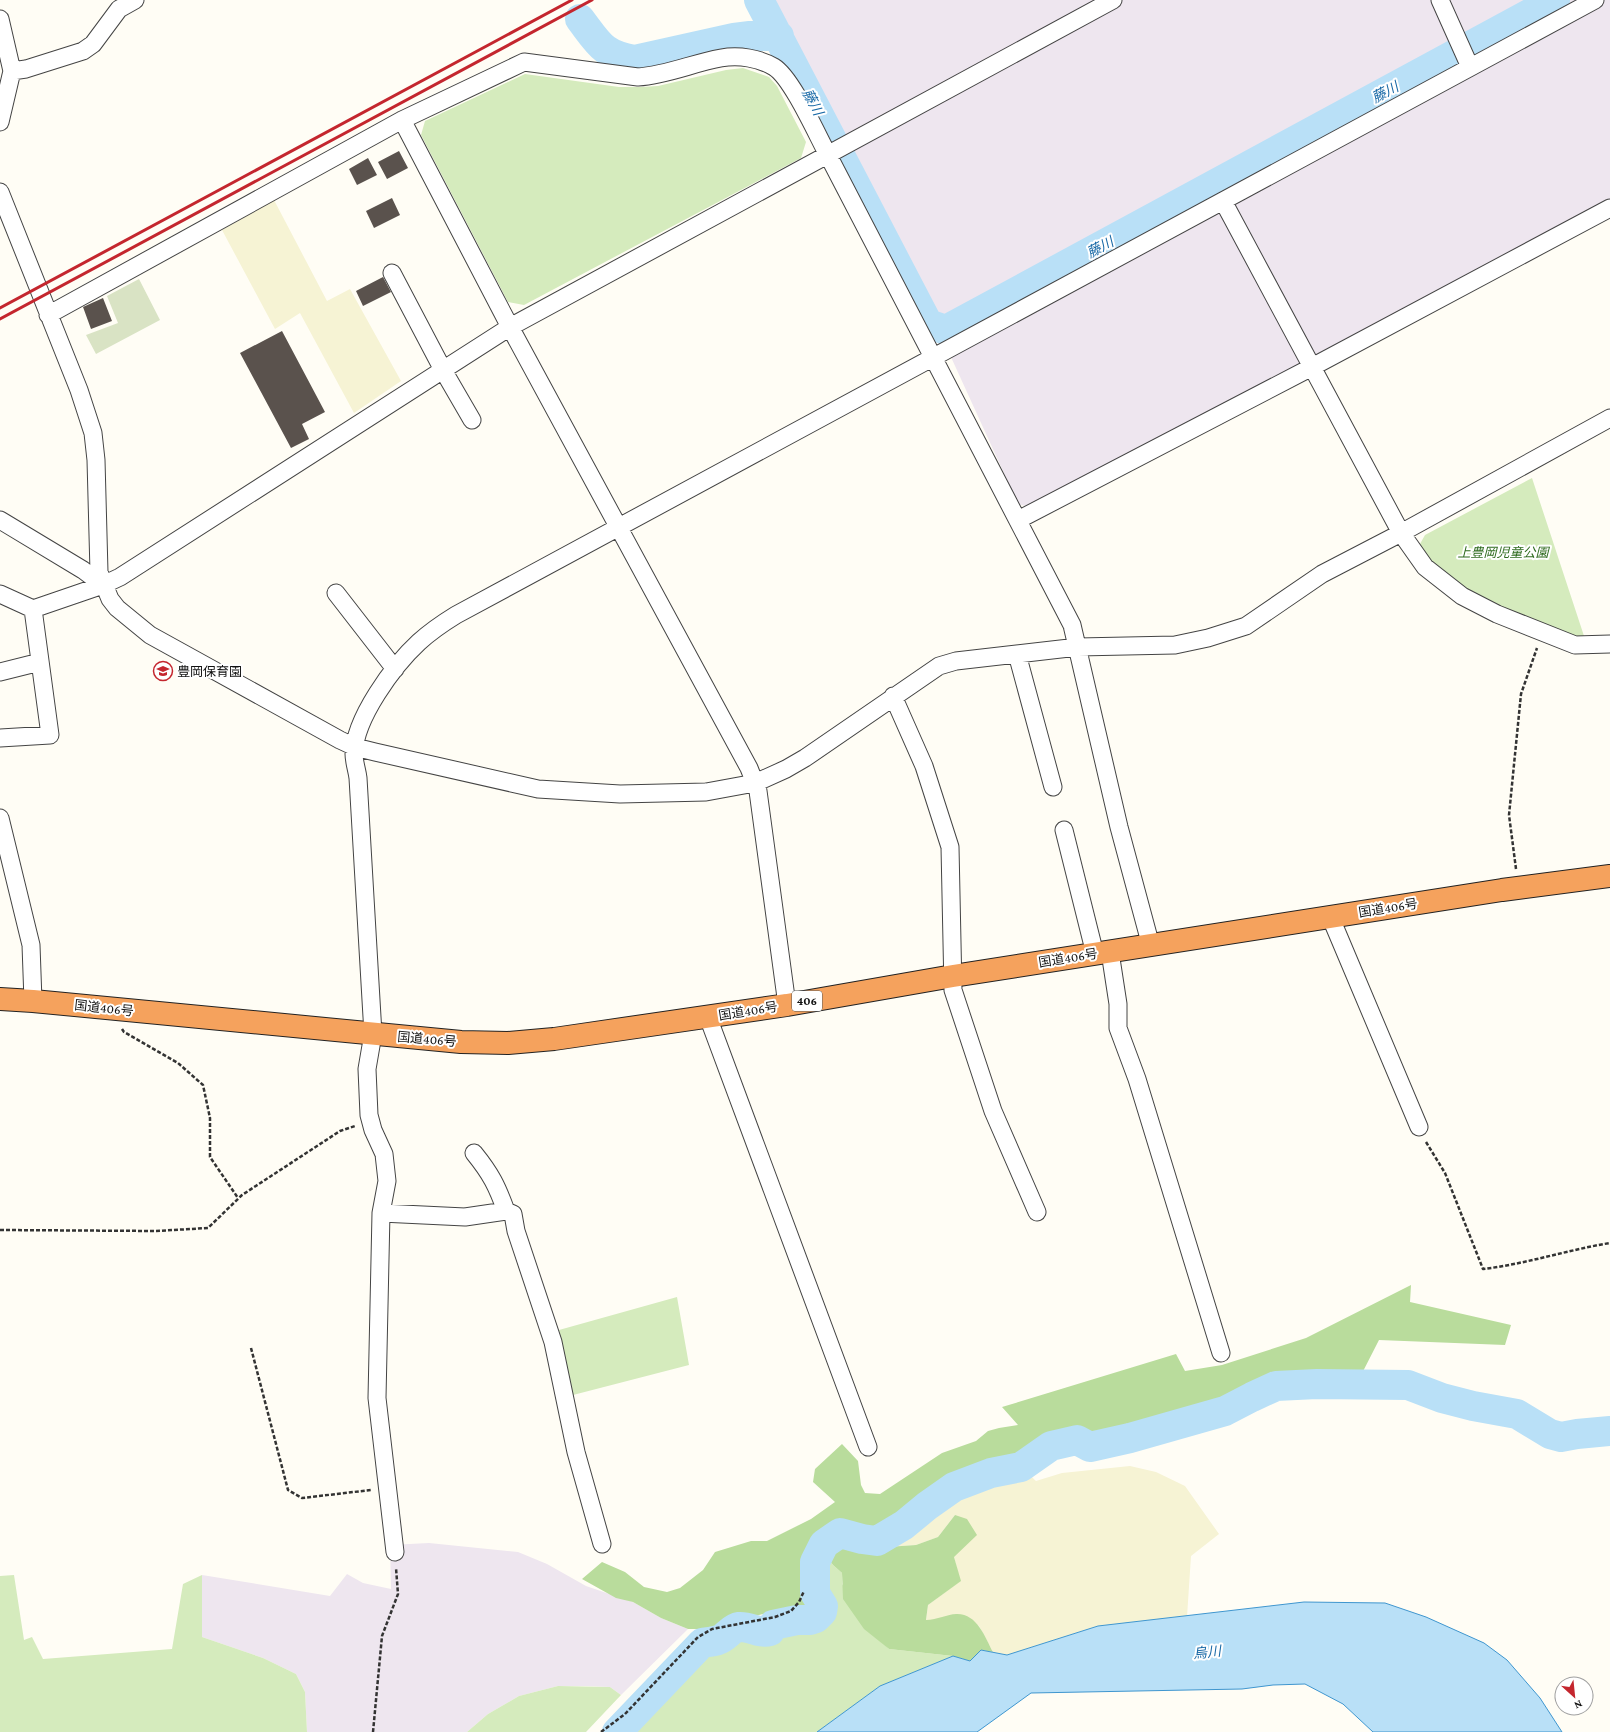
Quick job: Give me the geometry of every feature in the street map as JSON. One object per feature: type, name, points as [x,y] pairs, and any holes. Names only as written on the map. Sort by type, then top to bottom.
[{"type":"highway","name":"国道406号","points":[[0,1000],[33,1001],[461,1042],[508,1042],[554,1039],[787,1005],[953,976],[1151,946],[1330,916],[1519,887],[1610,876]]},
{"type":"street","points":[[12,72],[83,51],[93,44],[119,9],[135,0]]},
{"type":"street","points":[[0,594],[33,609],[103,586],[510,327],[1113,0]]},
{"type":"street","points":[[1440,0],[1470,67]]},
{"type":"street","points":[[395,1552],[377,1398],[381,1213],[387,1181],[384,1154],[370,1121],[367,1069],[373,1034],[358,778],[354,754],[357,736],[370,706],[395,669],[419,642],[456,615],[1595,0]]},
{"type":"street","points":[[0,18],[12,72],[0,122]]},
{"type":"street","points":[[48,315],[402,120],[524,62],[638,77],[654,76],[722,58],[742,57],[761,62],[775,68],[788,81],[828,155],[1072,625],[1119,827],[1151,946]]},
{"type":"street","points":[[402,120],[510,327],[619,527],[755,783],[758,791],[787,1005]]},
{"type":"street","points":[[0,192],[79,390],[93,433],[96,460],[99,572],[103,586],[117,608],[150,635],[355,747],[538,789],[620,794],[706,792],[755,783],[774,776],[805,758],[893,696],[939,666],[956,661],[1078,647],[1175,645],[1208,638],[1246,626],[1322,574],[1401,533],[1610,418]]},
{"type":"street","points":[[1223,202],[1401,533],[1425,567],[1462,596],[1497,614],[1542,633],[1575,645],[1610,644]]},
{"type":"street","points":[[1018,520],[1312,367],[1610,208]]},
{"type":"street","points":[[392,274],[443,370],[472,420]]},
{"type":"street","points":[[0,520],[84,570],[103,586]]},
{"type":"street","points":[[336,593],[395,669]]},
{"type":"street","points":[[0,738],[50,735],[33,609]]},
{"type":"street","points":[[1017,654],[1053,787]]},
{"type":"street","points":[[0,672],[40,662]]},
{"type":"street","points":[[893,696],[924,766],[950,847],[953,990],[993,1111],[1037,1212]]},
{"type":"street","points":[[0,818],[31,945],[33,1001]]},
{"type":"street","points":[[1064,830],[1118,1004],[1118,1028],[1137,1079],[1221,1353]]},
{"type":"street","points":[[1330,916],[1419,1127]]},
{"type":"street","points":[[708,1017],[868,1447]]},
{"type":"street","points":[[474,1153],[487,1169],[497,1185],[506,1211]]},
{"type":"street","points":[[381,1213],[465,1217],[506,1211],[513,1214],[516,1231],[553,1342],[576,1452],[602,1544]]},
{"type":"path","points":[[1519,887],[1509,815],[1521,694],[1542,633]]},
{"type":"path","points":[[112,1009],[124,1032],[178,1063],[203,1085],[210,1118],[210,1157],[238,1198]]},
{"type":"path","points":[[0,1230],[156,1231],[208,1228],[238,1198],[340,1131],[370,1121]]},
{"type":"path","points":[[1419,1127],[1425,1142],[1445,1173],[1483,1269],[1506,1266],[1586,1247],[1610,1243]]},
{"type":"path","points":[[251,1348],[288,1490],[302,1498],[388,1488]]},
{"type":"path","points":[[373,1732],[382,1636],[398,1594],[395,1552]]},
{"type":"path","points":[[601,1732],[625,1714],[698,1637],[712,1630],[775,1617],[791,1610],[799,1602],[804,1591]]},
{"type":"shaded area","points":[[766,0],[1610,0],[1610,200],[1030,507],[1018,504],[935,322],[840,135]]},
{"type":"shaded area","points":[[274,200],[327,301],[350,289],[401,381],[354,413],[300,313],[275,329],[222,230]]},
{"type":"shaded area","points":[[1130,1466],[1156,1472],[1185,1486],[1219,1534],[1191,1556],[1187,1617],[1098,1626],[1007,1655],[993,1652],[979,1626],[956,1614],[926,1621],[928,1605],[960,1581],[954,1557],[955,1515],[938,1537],[916,1545],[887,1547],[877,1541],[904,1525],[927,1506],[954,1487],[991,1473],[1021,1467],[1036,1481],[1062,1473]]},
{"type":"shaded area","points":[[429,1543],[518,1552],[547,1564],[586,1586],[633,1602],[661,1618],[688,1629],[621,1695],[610,1687],[558,1686],[519,1696],[488,1714],[467,1732],[307,1732],[305,1692],[296,1674],[263,1658],[202,1637],[202,1575],[330,1596],[347,1574],[363,1583],[391,1589],[390,1545]]},
{"type":"green space","points":[[743,68],[769,77],[777,86],[806,142],[801,158],[524,305],[508,302],[421,135],[425,121],[525,74],[619,87],[641,87],[658,86],[726,70]]},
{"type":"green space","points":[[139,279],[160,320],[96,354],[86,335],[118,323],[107,296]]},
{"type":"green space","name":"上豊岡児童公園","points":[[1532,478],[1584,636],[1576,637],[1501,609],[1469,592],[1431,564],[1420,544],[1425,535]]},
{"type":"green space","points":[[1411,1285],[1410,1302],[1511,1325],[1505,1345],[1379,1340],[1356,1385],[1317,1384],[1276,1386],[1225,1411],[1130,1438],[1090,1447],[1077,1440],[1051,1446],[1021,1467],[991,1473],[954,1487],[927,1506],[904,1525],[877,1541],[887,1547],[916,1545],[938,1537],[955,1515],[967,1519],[977,1535],[954,1557],[961,1581],[928,1605],[926,1620],[956,1614],[970,1617],[983,1633],[993,1652],[981,1650],[970,1661],[953,1656],[889,1649],[864,1629],[843,1599],[842,1573],[833,1565],[824,1553],[812,1561],[811,1593],[819,1605],[819,1610],[815,1616],[808,1618],[763,1614],[703,1629],[688,1629],[661,1618],[633,1602],[616,1598],[582,1579],[602,1562],[625,1572],[644,1587],[667,1592],[680,1588],[703,1570],[715,1552],[751,1541],[767,1541],[811,1519],[835,1502],[813,1482],[815,1469],[842,1444],[858,1461],[861,1485],[865,1493],[880,1494],[942,1453],[976,1441],[988,1431],[1018,1425],[1002,1407],[1176,1354],[1185,1371],[1222,1365],[1306,1338]]},
{"type":"green space","points":[[677,1297],[689,1365],[573,1395],[559,1330]]},
{"type":"green space","points":[[824,1553],[833,1565],[842,1573],[842,1584],[878,1639],[889,1649],[953,1656],[880,1686],[817,1732],[623,1732],[704,1649],[729,1638],[734,1632],[740,1630],[763,1635],[771,1634],[775,1629],[798,1623],[819,1621],[825,1613],[826,1606],[819,1590],[817,1562]]},
{"type":"green space","points":[[14,1575],[24,1640],[32,1637],[43,1659],[172,1649],[183,1584],[202,1575],[202,1637],[263,1658],[296,1674],[305,1692],[307,1732],[0,1732],[0,1576]]},
{"type":"green space","points":[[558,1686],[610,1687],[621,1695],[586,1732],[467,1732],[488,1714],[519,1696]]},
{"type":"water","name":"烏川","points":[[1304,1602],[1385,1603],[1426,1617],[1484,1643],[1507,1660],[1540,1698],[1562,1732],[1373,1732],[1343,1704],[1305,1684],[1273,1685],[1242,1689],[1031,1693],[977,1732],[817,1732],[880,1686],[953,1656],[970,1661],[981,1650],[1007,1655],[1098,1626]]},
{"type":"building","points":[[399,151],[408,168],[387,179],[378,162]]},
{"type":"building","points":[[368,158],[377,175],[357,185],[349,169]]},
{"type":"building","points":[[392,198],[400,215],[374,228],[366,211]]},
{"type":"building","points":[[383,277],[391,292],[363,306],[356,291]]},
{"type":"building","points":[[103,298],[112,321],[91,329],[83,307]]},
{"type":"building","points":[[282,331],[325,412],[302,424],[309,439],[291,448],[240,353]]},
{"type":"waterway","name":"藤川","points":[[759,0],[928,324],[946,330],[1555,0]]},
{"type":"waterway","name":"藤川","points":[[580,19],[597,42],[603,47],[616,55],[635,60],[734,38],[750,36],[779,36]]},
{"type":"waterway","points":[[617,1732],[702,1643],[721,1639],[733,1629],[739,1627],[766,1632],[770,1631],[773,1625],[816,1618],[822,1612],[823,1606],[815,1593],[815,1562],[824,1544],[840,1533],[862,1539],[877,1541],[904,1525],[927,1506],[954,1487],[991,1473],[1021,1467],[1051,1446],[1077,1440],[1090,1447],[1130,1438],[1225,1411],[1276,1386],[1317,1384],[1408,1385],[1442,1398],[1473,1406],[1517,1414],[1550,1434],[1561,1437],[1610,1431]]},
{"type":"railway","points":[[0,308],[572,0]]},
{"type":"railway","points":[[0,319],[592,0]]},
{"type":"place","name":"豊岡保育園","points":[[163,671]]}]
